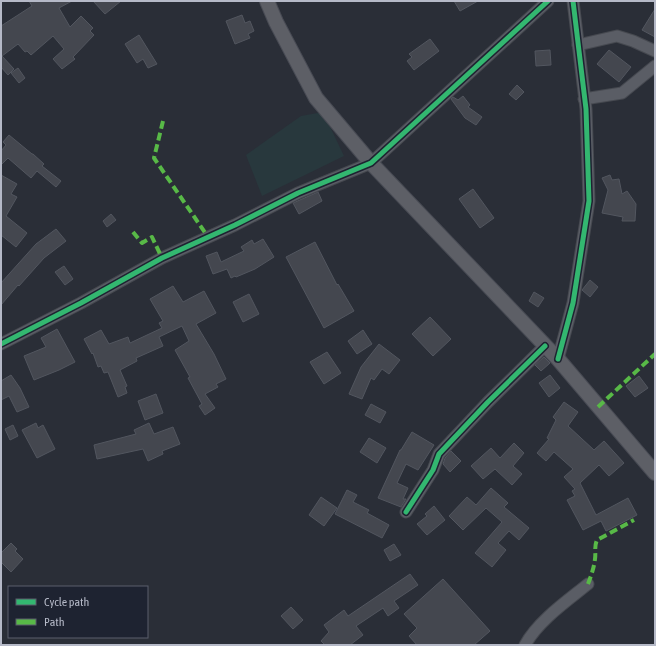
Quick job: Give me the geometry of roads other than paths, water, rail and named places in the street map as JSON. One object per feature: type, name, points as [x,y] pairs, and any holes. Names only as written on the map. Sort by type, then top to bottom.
[{"type":"main road","points":[[267,1],[276,22],[316,98],[371,163],[558,359],[655,473]]},
{"type":"street","points":[[1,344],[162,258],[235,225],[298,193],[371,163],[548,1]]},
{"type":"street","points":[[558,359],[573,303],[589,201],[584,99],[573,1]]},
{"type":"street","points":[[578,45],[617,36],[633,41],[655,51]]},
{"type":"street","points":[[584,99],[622,93],[655,66]]},
{"type":"street","points":[[406,512],[433,470],[439,454],[488,402],[545,346]]},
{"type":"street","points":[[525,645],[532,634],[550,616],[588,584]]}]
